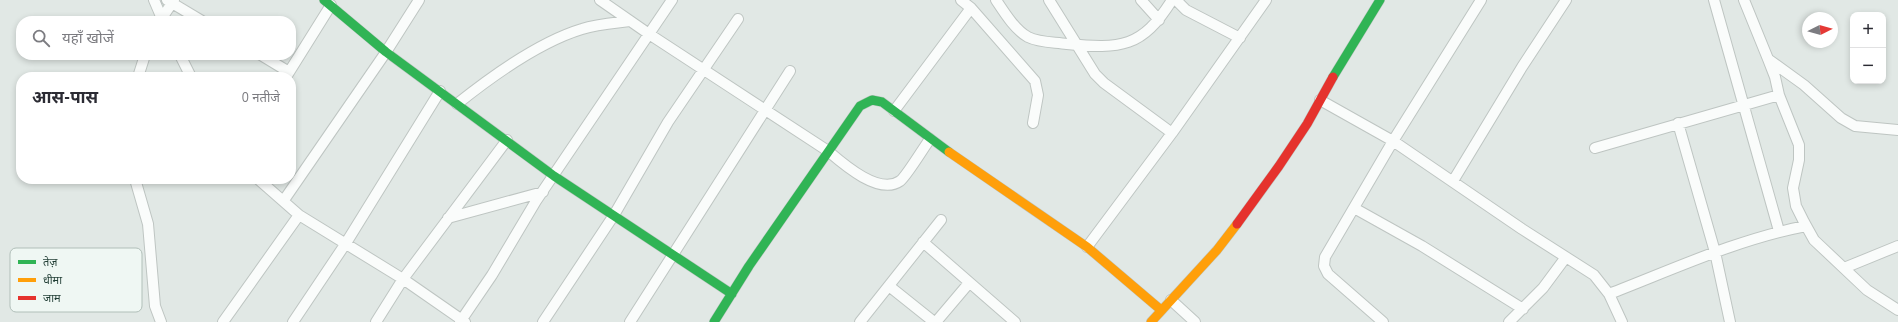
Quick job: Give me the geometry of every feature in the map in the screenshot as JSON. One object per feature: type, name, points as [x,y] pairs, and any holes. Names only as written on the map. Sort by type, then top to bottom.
[{"type":"street","points":[[154,0],[160,16]]},
{"type":"street","points":[[296,183],[386,52],[419,0]]},
{"type":"street","points":[[600,0],[649,34],[828,151],[848,168],[865,178],[883,185],[900,181],[930,139]]},
{"type":"street","points":[[264,184],[284,200],[299,215],[403,279],[462,321],[543,192],[672,0]]},
{"type":"street","points":[[961,0],[971,8],[1035,81],[1038,95],[1033,123]]},
{"type":"street","points":[[996,0],[1021,32],[1028,37],[1041,41],[1076,45],[1113,46],[1126,44],[1138,38],[1159,20],[1172,0]]},
{"type":"street","points":[[1050,0],[1090,68],[1104,83],[1172,133]]},
{"type":"street","points":[[1142,0],[1159,20]]},
{"type":"street","points":[[1176,0],[1186,10],[1240,38]]},
{"type":"street","points":[[1087,247],[1172,133],[1266,0]]},
{"type":"street","points":[[1151,322],[1217,250],[1252,204],[1307,124],[1380,0]]},
{"type":"street","points":[[1383,322],[1328,274],[1324,266],[1325,257],[1328,249],[1393,141],[1480,0]]},
{"type":"street","points":[[1452,181],[1522,67],[1566,0]]},
{"type":"street","points":[[1714,0],[1779,231]]},
{"type":"street","points":[[1744,0],[1775,77],[1779,95],[1799,145],[1799,160],[1793,188],[1796,206],[1814,240],[1867,290],[1898,310]]},
{"type":"street","points":[[163,16],[171,1],[194,16]]},
{"type":"street","points":[[296,58],[328,2],[386,52],[554,176],[732,294]]},
{"type":"street","points":[[894,111],[971,8]]},
{"type":"street","points":[[543,322],[614,215],[668,122],[738,19]]},
{"type":"street","points":[[457,104],[483,83],[552,40],[583,28],[630,21]]},
{"type":"street","points":[[1768,59],[1804,85],[1841,118],[1855,126],[1898,130]]},
{"type":"street","points":[[140,72],[143,60]]},
{"type":"street","points":[[182,60],[188,72]]},
{"type":"street","points":[[268,60],[284,72]]},
{"type":"street","points":[[288,72],[295,60]]},
{"type":"street","points":[[630,322],[790,71]]},
{"type":"street","points":[[293,322],[346,243],[440,91]]},
{"type":"street","points":[[1595,148],[1743,104],[1779,95]]},
{"type":"street","points":[[714,322],[857,108],[867,100],[877,100],[882,102],[930,139],[1087,247],[1161,310]]},
{"type":"street","points":[[1320,100],[1393,141],[1522,229],[1594,275],[1610,294],[1622,322]]},
{"type":"street","points":[[1678,123],[1715,252],[1730,322]]},
{"type":"street","points":[[376,322],[403,279],[507,140]]},
{"type":"street","points":[[136,184],[148,224],[155,306],[161,322]]},
{"type":"street","points":[[284,200],[295,184]]},
{"type":"street","points":[[448,218],[543,192]]},
{"type":"street","points":[[1354,208],[1422,246],[1523,309]]},
{"type":"street","points":[[223,322],[299,215]]},
{"type":"street","points":[[860,322],[941,220]]},
{"type":"street","points":[[1610,294],[1715,252],[1779,231],[1806,226]]},
{"type":"street","points":[[923,242],[1015,322]]},
{"type":"street","points":[[1844,268],[1898,246]]},
{"type":"street","points":[[1509,322],[1543,288],[1566,257]]},
{"type":"street","points":[[888,286],[935,322],[969,283]]},
{"type":"street","points":[[1171,300],[1195,322]]},
{"type":"traffic: fast","points":[[324,0],[386,52],[554,176],[732,294]]},
{"type":"traffic: fast","points":[[1333,77],[1380,0]]},
{"type":"traffic: fast","points":[[714,322],[749,266],[860,106],[872,100],[882,102],[949,152]]},
{"type":"traffic: slow","points":[[949,152],[1087,247],[1161,310]]},
{"type":"traffic: slow","points":[[1151,322],[1217,250],[1237,224]]},
{"type":"traffic: jam","points":[[1237,224],[1307,124],[1333,77]]}]
